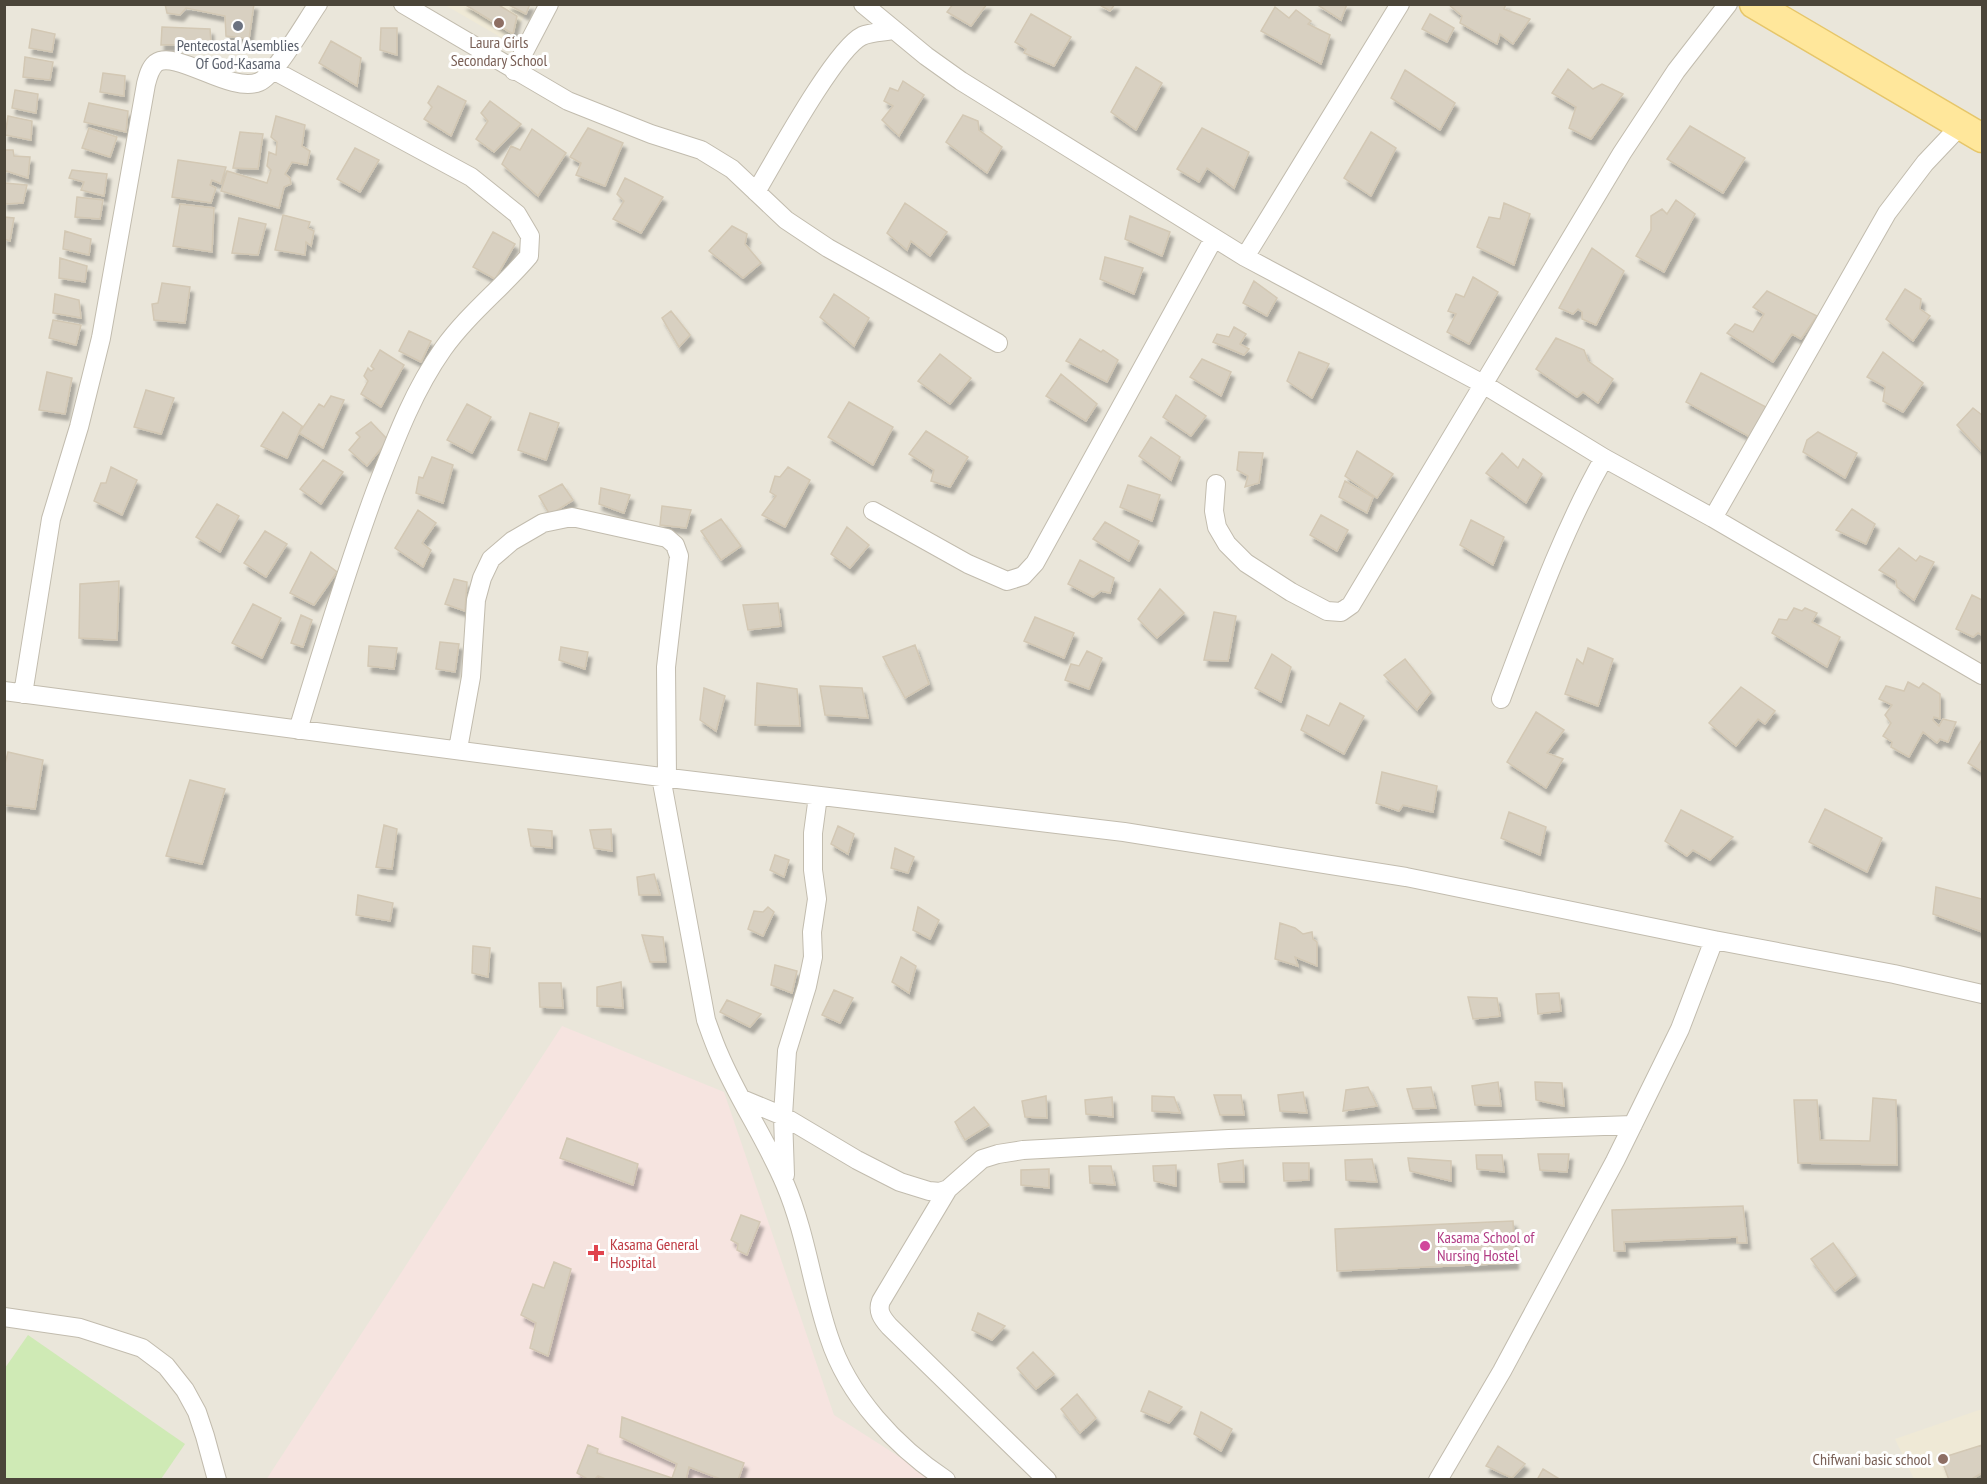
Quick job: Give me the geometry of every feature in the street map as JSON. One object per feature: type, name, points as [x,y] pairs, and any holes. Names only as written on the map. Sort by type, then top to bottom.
[{"type":"main road","points":[[1754,4],[1972,131]]},
{"type":"street","points":[[318,4],[273,70],[259,82],[246,84],[227,81],[169,60],[158,62],[151,69],[146,84],[101,338],[79,427],[51,519],[14,692],[664,777],[1124,832],[1394,875],[1894,974],[1983,994]]},
{"type":"street","points":[[403,4],[568,101],[651,134],[700,150],[732,169],[786,220],[828,248],[998,343]]},
{"type":"street","points":[[514,71],[549,4]]},
{"type":"street","points":[[863,4],[926,56],[961,81],[1245,257],[1483,384],[1604,458],[1713,518],[1983,675]]},
{"type":"street","points":[[1245,257],[1400,4]]},
{"type":"street","points":[[1216,484],[1214,511],[1217,527],[1227,544],[1246,563],[1291,592],[1327,611],[1341,612],[1351,604],[1622,153],[1676,71],[1728,4]]},
{"type":"street","points":[[756,192],[807,106],[849,49],[862,37],[894,30]]},
{"type":"street","points":[[273,70],[471,177],[517,214],[530,236],[530,256],[468,317],[442,350],[412,401],[347,568],[298,730]]},
{"type":"street","points":[[1713,518],[1887,213],[1925,163],[1972,131]]},
{"type":"street","points":[[873,510],[987,573],[1007,581],[1023,576],[1035,563],[1215,238]]},
{"type":"street","points":[[1501,699],[1563,537],[1582,496],[1604,458]]},
{"type":"street","points":[[458,749],[471,677],[476,600],[482,578],[491,559],[512,541],[543,523],[572,517],[667,538],[675,545],[679,556],[666,667],[664,777],[706,1020],[718,1054],[771,1152],[786,1185],[799,1223],[829,1339],[851,1383],[902,1446],[946,1479]]},
{"type":"street","points":[[786,1185],[783,1116],[787,1051],[807,986],[813,957],[812,933],[817,899],[813,870],[813,833],[819,796]]},
{"type":"street","points":[[1438,1479],[1502,1371],[1633,1125],[1680,1029],[1714,940]]},
{"type":"street","points":[[742,1099],[783,1116],[857,1160],[900,1182],[929,1191],[940,1192],[948,1189]]},
{"type":"street","points":[[1047,1479],[896,1334],[883,1320],[880,1313],[881,1301],[948,1189],[982,1159],[1023,1150],[1229,1139],[1633,1125]]},
{"type":"street","points":[[4,1317],[80,1328],[142,1348],[166,1366],[185,1390],[200,1420],[217,1479]]},
{"type":"shaded area","points":[[5,5],[1982,5],[1982,1479],[5,1479]]},
{"type":"shaded area","name":"Laura Girls Secondary School","points":[[445,5],[531,5],[509,42]]},
{"type":"shaded area","name":"Kasama General Hospital","points":[[562,1026],[724,1092],[834,1415],[934,1479],[266,1480]]},
{"type":"shaded area","name":"Chifwani basic school","points":[[1982,1409],[1982,1479],[1914,1479],[1895,1439]]},
{"type":"green space","points":[[28,1335],[185,1444],[161,1479],[5,1479],[5,1368]]},
{"type":"building","name":"Pentecostal Asemblies Of God-Kasama","points":[[165,4],[254,4],[249,39],[226,36],[225,16],[186,8],[180,15],[167,13]]},
{"type":"building","points":[[464,4],[497,4],[517,16],[513,34]]},
{"type":"building","points":[[507,4],[530,4],[526,14]]},
{"type":"building","points":[[953,4],[987,4],[971,26],[947,12]]},
{"type":"building","points":[[1098,4],[1115,4],[1110,11]]},
{"type":"building","points":[[1316,4],[1347,4],[1341,20]]},
{"type":"building","points":[[1448,4],[1506,4],[1504,9],[1530,19],[1513,44],[1500,34],[1497,44],[1460,23],[1462,16]]},
{"type":"building","points":[[1275,7],[1289,18],[1296,10],[1311,21],[1308,24],[1330,35],[1321,64],[1261,31]]},
{"type":"building","points":[[1031,14],[1071,37],[1054,66],[1024,53],[1026,49],[1015,42]]},
{"type":"building","points":[[1430,14],[1454,28],[1447,42],[1422,29]]},
{"type":"building","points":[[162,27],[210,29],[211,44],[161,45]]},
{"type":"building","points":[[381,28],[397,28],[397,55],[380,50]]},
{"type":"building","points":[[32,29],[55,34],[52,52],[29,48]]},
{"type":"building","points":[[331,41],[361,58],[357,86],[319,63]]},
{"type":"building","points":[[25,57],[53,62],[50,80],[23,77]]},
{"type":"building","points":[[1136,67],[1162,83],[1136,130],[1111,112]]},
{"type":"building","points":[[1568,69],[1593,89],[1602,84],[1623,94],[1591,139],[1569,128],[1576,107],[1552,93]]},
{"type":"building","points":[[1405,70],[1455,103],[1440,130],[1391,98]]},
{"type":"building","points":[[103,73],[125,76],[124,96],[100,92]]},
{"type":"building","points":[[903,81],[924,95],[899,136],[882,120],[893,106],[884,101],[890,88],[898,91]]},
{"type":"building","points":[[438,86],[466,101],[451,136],[424,119],[432,107],[428,103]]},
{"type":"building","points":[[15,90],[38,94],[36,113],[12,108]]},
{"type":"building","points":[[490,101],[521,124],[494,152],[476,139],[488,121],[481,113]]},
{"type":"building","points":[[89,103],[128,111],[126,132],[84,122]]},
{"type":"building","points":[[963,115],[978,121],[979,130],[1002,147],[987,173],[946,142]]},
{"type":"building","points":[[8,116],[32,121],[31,140],[5,135]]},
{"type":"building","points":[[276,116],[305,125],[302,146],[310,151],[307,165],[292,162],[285,174],[290,178],[291,184],[284,187],[279,208],[221,191],[227,171],[267,183],[271,170],[267,166],[269,152],[276,155],[277,142],[271,137]]},
{"type":"building","points":[[1690,126],[1745,158],[1723,193],[1667,159]]},
{"type":"building","points":[[89,128],[117,137],[110,157],[82,148]]},
{"type":"building","points":[[588,128],[623,143],[605,186],[576,175],[581,163],[570,157]]},
{"type":"building","points":[[1202,128],[1249,152],[1234,188],[1207,168],[1199,182],[1177,169]]},
{"type":"building","points":[[532,129],[566,153],[538,196],[502,164],[511,146],[520,150]]},
{"type":"building","points":[[240,132],[263,134],[258,169],[233,168]]},
{"type":"building","points":[[1371,132],[1396,148],[1371,196],[1344,178]]},
{"type":"building","points":[[355,148],[379,160],[360,192],[337,179]]},
{"type":"building","points":[[4,150],[13,150],[14,156],[30,157],[28,178],[6,171],[4,177]]},
{"type":"building","points":[[178,160],[226,167],[221,184],[212,180],[210,185],[216,188],[211,203],[172,197]]},
{"type":"building","points":[[72,170],[107,174],[104,196],[81,190],[84,182],[69,178]]},
{"type":"building","points":[[625,178],[663,197],[641,233],[613,219],[624,201],[617,194]]},
{"type":"building","points":[[4,183],[27,185],[23,203],[4,204]]},
{"type":"building","points":[[77,197],[103,200],[100,219],[75,217]]},
{"type":"building","points":[[1676,200],[1695,214],[1664,272],[1636,256],[1651,230],[1651,216],[1662,209],[1667,214]]},
{"type":"building","points":[[905,203],[947,232],[930,256],[911,241],[907,250],[887,233]]},
{"type":"building","points":[[1504,203],[1530,214],[1514,265],[1477,247],[1489,217],[1500,219]]},
{"type":"building","points":[[180,204],[214,208],[212,252],[173,246]]},
{"type":"building","points":[[283,215],[310,222],[308,228],[314,231],[311,246],[306,242],[305,255],[275,250]]},
{"type":"building","points":[[1130,216],[1170,232],[1162,256],[1125,239]]},
{"type":"building","points":[[4,217],[14,218],[10,241],[4,239]]},
{"type":"building","points":[[239,218],[266,224],[258,255],[232,253]]},
{"type":"building","points":[[732,226],[747,234],[745,244],[761,263],[743,278],[709,251]]},
{"type":"building","points":[[65,231],[91,239],[89,255],[63,249]]},
{"type":"building","points":[[493,232],[515,244],[495,279],[473,267]]},
{"type":"building","points":[[1592,248],[1624,271],[1596,325],[1582,319],[1582,312],[1578,309],[1573,314],[1559,308]]},
{"type":"building","points":[[1105,257],[1143,268],[1134,294],[1100,279]]},
{"type":"building","points":[[60,258],[87,266],[85,282],[59,278]]},
{"type":"building","points":[[1473,277],[1498,292],[1469,344],[1447,332],[1456,314],[1448,311],[1456,294],[1464,297]]},
{"type":"building","points":[[1254,281],[1277,298],[1267,316],[1243,303]]},
{"type":"building","points":[[162,283],[190,287],[185,323],[154,320],[152,304],[158,303]]},
{"type":"building","points":[[1905,289],[1921,299],[1920,309],[1930,316],[1913,341],[1886,319]]},
{"type":"building","points":[[1767,291],[1817,316],[1801,339],[1792,334],[1773,362],[1727,333],[1735,324],[1753,332],[1764,314],[1753,307]]},
{"type":"building","points":[[55,294],[79,300],[81,318],[53,313]]},
{"type":"building","points":[[834,294],[869,318],[854,346],[820,317]]},
{"type":"building","points":[[671,311],[690,335],[679,347],[662,318]]},
{"type":"building","points":[[53,320],[81,325],[76,345],[49,338]]},
{"type":"building","points":[[1234,327],[1246,334],[1240,344],[1249,349],[1244,355],[1213,342],[1217,334],[1229,337]]},
{"type":"building","points":[[409,331],[431,341],[421,362],[399,351]]},
{"type":"building","points":[[1556,338],[1584,350],[1588,361],[1613,379],[1598,403],[1583,392],[1577,397],[1536,369]]},
{"type":"building","points":[[1080,339],[1118,360],[1107,382],[1066,361]]},
{"type":"building","points":[[380,350],[404,365],[381,407],[361,394],[368,381],[364,376],[368,368],[371,371],[374,369],[371,366]]},
{"type":"building","points":[[1299,352],[1329,364],[1312,398],[1287,381]]},
{"type":"building","points":[[1883,352],[1923,383],[1903,412],[1883,401],[1885,387],[1867,377]]},
{"type":"building","points":[[940,354],[971,378],[950,404],[918,381]]},
{"type":"building","points":[[1202,359],[1231,372],[1221,396],[1190,377]]},
{"type":"building","points":[[47,372],[72,378],[65,414],[39,410]]},
{"type":"building","points":[[1701,373],[1766,407],[1750,437],[1686,402]]},
{"type":"building","points":[[1061,374],[1097,404],[1086,421],[1046,396]]},
{"type":"building","points":[[146,390],[174,398],[161,434],[134,427]]},
{"type":"building","points":[[1176,395],[1206,416],[1191,436],[1163,417]]},
{"type":"building","points":[[331,396],[344,400],[323,448],[299,433],[319,404],[324,407]]},
{"type":"building","points":[[849,402],[893,427],[873,465],[828,437]]},
{"type":"building","points":[[467,404],[491,417],[472,453],[447,440]]},
{"type":"building","points":[[1973,408],[1982,415],[1982,452],[1957,425]]},
{"type":"building","points":[[283,412],[302,426],[287,458],[261,446]]},
{"type":"building","points":[[530,413],[559,423],[546,460],[518,450]]},
{"type":"building","points":[[371,422],[388,440],[367,466],[349,450],[360,437],[356,433]]},
{"type":"building","points":[[926,431],[968,457],[950,487],[931,481],[934,470],[909,454]]},
{"type":"building","points":[[1818,432],[1857,453],[1845,478],[1803,452],[1807,440]]},
{"type":"building","points":[[1151,437],[1180,457],[1171,480],[1139,456]]},
{"type":"building","points":[[1357,451],[1393,474],[1377,498],[1345,476]]},
{"type":"building","points":[[1239,452],[1263,453],[1259,483],[1245,487],[1248,476],[1237,470]]},
{"type":"building","points":[[1502,453],[1518,468],[1523,459],[1542,474],[1526,503],[1486,473]]},
{"type":"building","points":[[432,457],[453,465],[443,503],[416,493],[419,477],[423,478]]},
{"type":"building","points":[[323,460],[343,472],[321,504],[300,489]]},
{"type":"building","points":[[111,467],[137,480],[122,515],[94,501],[101,483],[106,483]]},
{"type":"building","points":[[788,467],[810,480],[785,527],[762,515],[776,496],[770,492],[775,476],[780,477]]},
{"type":"building","points":[[1345,481],[1373,497],[1367,513],[1339,497]]},
{"type":"building","points":[[562,484],[573,500],[550,515],[539,496]]},
{"type":"building","points":[[1128,485],[1160,495],[1152,521],[1120,507]]},
{"type":"building","points":[[601,488],[630,495],[624,513],[599,504]]},
{"type":"building","points":[[217,504],[239,516],[220,552],[196,537]]},
{"type":"building","points":[[662,506],[691,510],[686,528],[660,525]]},
{"type":"building","points":[[1852,509],[1875,524],[1866,544],[1836,530]]},
{"type":"building","points":[[418,510],[436,523],[422,543],[431,550],[423,567],[395,548]]},
{"type":"building","points":[[1321,515],[1348,530],[1337,551],[1310,535]]},
{"type":"building","points":[[721,519],[741,546],[721,560],[701,531]]},
{"type":"building","points":[[1471,520],[1504,537],[1493,565],[1460,545]]},
{"type":"building","points":[[1105,522],[1139,541],[1129,561],[1093,539]]},
{"type":"building","points":[[847,527],[869,545],[850,568],[831,554]]},
{"type":"building","points":[[265,531],[287,544],[266,577],[244,563]]},
{"type":"building","points":[[1899,548],[1916,561],[1920,556],[1934,562],[1914,600],[1897,587],[1896,580],[1879,570]]},
{"type":"building","points":[[311,552],[337,572],[314,605],[290,593]]},
{"type":"building","points":[[1080,560],[1114,578],[1110,593],[1101,591],[1093,597],[1068,584]]},
{"type":"building","points":[[454,579],[467,582],[465,611],[445,604]]},
{"type":"building","points":[[119,581],[117,640],[79,638],[80,584]]},
{"type":"building","points":[[1160,589],[1184,613],[1157,638],[1138,619]]},
{"type":"building","points":[[1972,595],[1982,600],[1982,635],[1978,633],[1973,637],[1956,629]]},
{"type":"building","points":[[778,603],[781,626],[748,630],[743,605]]},
{"type":"building","points":[[253,604],[281,618],[262,658],[232,643]]},
{"type":"building","points":[[1794,608],[1802,611],[1805,608],[1817,613],[1812,622],[1840,637],[1827,667],[1772,633],[1779,619],[1787,620]]},
{"type":"building","points":[[1214,612],[1236,616],[1228,661],[1204,660]]},
{"type":"building","points":[[301,615],[312,620],[303,647],[291,643]]},
{"type":"building","points":[[1035,617],[1074,633],[1064,658],[1024,641]]},
{"type":"building","points":[[440,642],[459,644],[455,672],[436,669]]},
{"type":"building","points":[[915,645],[929,684],[905,698],[883,657]]},
{"type":"building","points":[[369,646],[397,648],[394,669],[368,666]]},
{"type":"building","points":[[561,647],[588,652],[585,669],[559,660]]},
{"type":"building","points":[[1588,648],[1613,659],[1598,706],[1565,694],[1577,659],[1583,664]]},
{"type":"building","points":[[1087,651],[1102,658],[1089,689],[1065,680],[1071,664],[1079,666]]},
{"type":"building","points":[[1272,654],[1291,667],[1281,702],[1255,688]]},
{"type":"building","points":[[1405,659],[1431,692],[1417,710],[1384,675]]},
{"type":"building","points":[[1908,682],[1919,688],[1923,683],[1940,694],[1940,719],[1934,717],[1933,720],[1939,726],[1943,719],[1956,722],[1948,742],[1940,739],[1937,743],[1923,732],[1909,757],[1891,747],[1892,742],[1883,736],[1891,723],[1885,715],[1892,705],[1879,699],[1886,686],[1904,691]]},
{"type":"building","points":[[757,683],[797,689],[800,726],[755,725]]},
{"type":"building","points":[[820,686],[862,688],[868,718],[825,715]]},
{"type":"building","points":[[1741,687],[1775,711],[1765,724],[1758,719],[1736,746],[1709,723]]},
{"type":"building","points":[[704,688],[725,696],[716,731],[700,720]]},
{"type":"building","points":[[1340,703],[1364,716],[1344,754],[1301,730],[1307,715],[1329,726]]},
{"type":"building","points":[[1536,712],[1564,730],[1547,753],[1563,759],[1546,788],[1507,762]]},
{"type":"building","points":[[1982,742],[1982,772],[1968,763]]},
{"type":"building","points":[[8,752],[43,760],[35,809],[4,805],[4,768]]},
{"type":"building","points":[[1382,772],[1437,786],[1433,812],[1403,805],[1399,811],[1376,803]]},
{"type":"building","points":[[190,780],[225,789],[202,864],[166,856]]},
{"type":"building","points":[[1825,809],[1882,838],[1867,872],[1809,842]]},
{"type":"building","points":[[1681,810],[1733,837],[1710,860],[1693,850],[1687,856],[1665,841]]},
{"type":"building","points":[[1509,812],[1546,827],[1540,855],[1501,838]]},
{"type":"building","points":[[384,825],[397,829],[392,869],[376,867]]},
{"type":"building","points":[[838,826],[854,834],[848,854],[831,844]]},
{"type":"building","points":[[528,829],[552,831],[552,848],[531,846]]},
{"type":"building","points":[[611,829],[612,851],[594,848],[590,830]]},
{"type":"building","points":[[895,848],[914,857],[908,873],[891,868]]},
{"type":"building","points":[[775,855],[789,860],[784,877],[770,870]]},
{"type":"building","points":[[654,874],[660,895],[639,895],[637,877]]},
{"type":"building","points":[[1936,887],[1982,899],[1982,932],[1933,914]]},
{"type":"building","points":[[358,895],[393,903],[390,921],[356,915]]},
{"type":"building","points":[[768,907],[774,912],[763,936],[748,929],[754,911],[763,912]]},
{"type":"building","points":[[918,907],[939,920],[930,939],[913,930]]},
{"type":"building","points":[[1280,923],[1295,928],[1303,934],[1312,932],[1313,939],[1317,942],[1317,966],[1295,957],[1298,966],[1275,959]]},
{"type":"building","points":[[642,935],[663,937],[666,962],[650,962]]},
{"type":"building","points":[[473,946],[490,948],[488,977],[472,973]]},
{"type":"building","points":[[901,957],[916,966],[909,993],[892,982]]},
{"type":"building","points":[[775,965],[797,971],[792,993],[771,985]]},
{"type":"building","points":[[621,982],[623,1008],[597,1006],[597,987]]},
{"type":"building","points":[[539,983],[561,983],[563,1008],[540,1007]]},
{"type":"building","points":[[834,990],[853,998],[840,1023],[822,1015]]},
{"type":"building","points":[[1559,993],[1561,1011],[1538,1014],[1536,994]]},
{"type":"building","points":[[1468,997],[1497,998],[1500,1016],[1473,1019]]},
{"type":"building","points":[[727,1000],[761,1014],[750,1027],[720,1012]]},
{"type":"building","points":[[1498,1082],[1501,1106],[1475,1105],[1472,1086]]},
{"type":"building","points":[[1535,1082],[1562,1083],[1564,1106],[1536,1100]]},
{"type":"building","points":[[1368,1087],[1377,1106],[1343,1111],[1346,1090]]},
{"type":"building","points":[[1431,1087],[1436,1108],[1413,1109],[1407,1089]]},
{"type":"building","points":[[1303,1092],[1307,1113],[1280,1111],[1278,1095]]},
{"type":"building","points":[[1214,1095],[1241,1095],[1244,1115],[1220,1115]]},
{"type":"building","points":[[1046,1096],[1047,1118],[1025,1117],[1022,1101]]},
{"type":"building","points":[[1152,1096],[1174,1097],[1180,1113],[1152,1111]]},
{"type":"building","points":[[1112,1097],[1113,1117],[1086,1114],[1085,1100]]},
{"type":"building","points":[[1873,1098],[1896,1100],[1897,1165],[1798,1163],[1794,1100],[1817,1100],[1820,1140],[1870,1141]]},
{"type":"building","points":[[974,1107],[989,1125],[965,1140],[955,1122]]},
{"type":"building","points":[[567,1138],[638,1164],[633,1185],[560,1158]]},
{"type":"building","points":[[1538,1154],[1569,1154],[1567,1172],[1540,1170]]},
{"type":"building","points":[[1476,1155],[1502,1155],[1504,1172],[1477,1169]]},
{"type":"building","points":[[1408,1158],[1451,1161],[1451,1181],[1410,1171]]},
{"type":"building","points":[[1372,1159],[1377,1182],[1346,1180],[1345,1160]]},
{"type":"building","points":[[1243,1160],[1244,1182],[1220,1182],[1218,1164]]},
{"type":"building","points":[[1283,1163],[1309,1163],[1309,1180],[1284,1181]]},
{"type":"building","points":[[1176,1165],[1176,1186],[1154,1181],[1153,1166]]},
{"type":"building","points":[[1089,1166],[1111,1166],[1115,1185],[1090,1183]]},
{"type":"building","points":[[1049,1169],[1049,1188],[1021,1185],[1021,1170]]},
{"type":"building","points":[[1743,1206],[1747,1243],[1737,1243],[1737,1237],[1624,1242],[1625,1251],[1614,1251],[1612,1210]]},
{"type":"building","points":[[741,1215],[760,1222],[747,1255],[737,1250],[738,1244],[731,1240]]},
{"type":"building","name":"Kasama School of Nursing Hostel","points":[[1513,1221],[1515,1263],[1337,1271],[1335,1229]]},
{"type":"building","points":[[1833,1243],[1856,1275],[1835,1291],[1811,1259]]},
{"type":"building","points":[[554,1262],[571,1269],[548,1356],[530,1348],[536,1323],[521,1315],[533,1284],[544,1288]]},
{"type":"building","points":[[978,1313],[1005,1326],[992,1340],[972,1330]]},
{"type":"building","points":[[1033,1352],[1054,1374],[1036,1389],[1017,1368]]},
{"type":"building","points":[[1149,1391],[1182,1407],[1169,1423],[1141,1411]]},
{"type":"building","points":[[1077,1394],[1096,1418],[1080,1433],[1061,1409]]},
{"type":"building","points":[[1201,1412],[1232,1429],[1221,1451],[1194,1434]]},
{"type":"building","points":[[622,1417],[744,1463],[738,1480],[723,1480],[689,1467],[686,1480],[608,1480],[598,1476],[594,1480],[589,1480],[577,1473],[588,1445],[598,1449],[597,1453],[672,1478],[677,1464],[620,1437]]},
{"type":"building","points":[[1982,1445],[1982,1473],[1970,1480],[1949,1480],[1941,1458]]},
{"type":"building","points":[[1498,1446],[1525,1464],[1512,1478],[1486,1466]]},
{"type":"building","points":[[1543,1469],[1561,1480],[1537,1480]]},
{"type":"place","name":"Laura Girls Secondary School","points":[[499,23]]},
{"type":"place","name":"Pentecostal Asemblies Of God-Kasama","points":[[238,26]]},
{"type":"place","name":"Kasama School of Nursing Hostel","points":[[1425,1246]]},
{"type":"place","name":"Kasama General Hospital","points":[[596,1253]]},
{"type":"place","name":"Chifwani basic school","points":[[1943,1459]]}]
